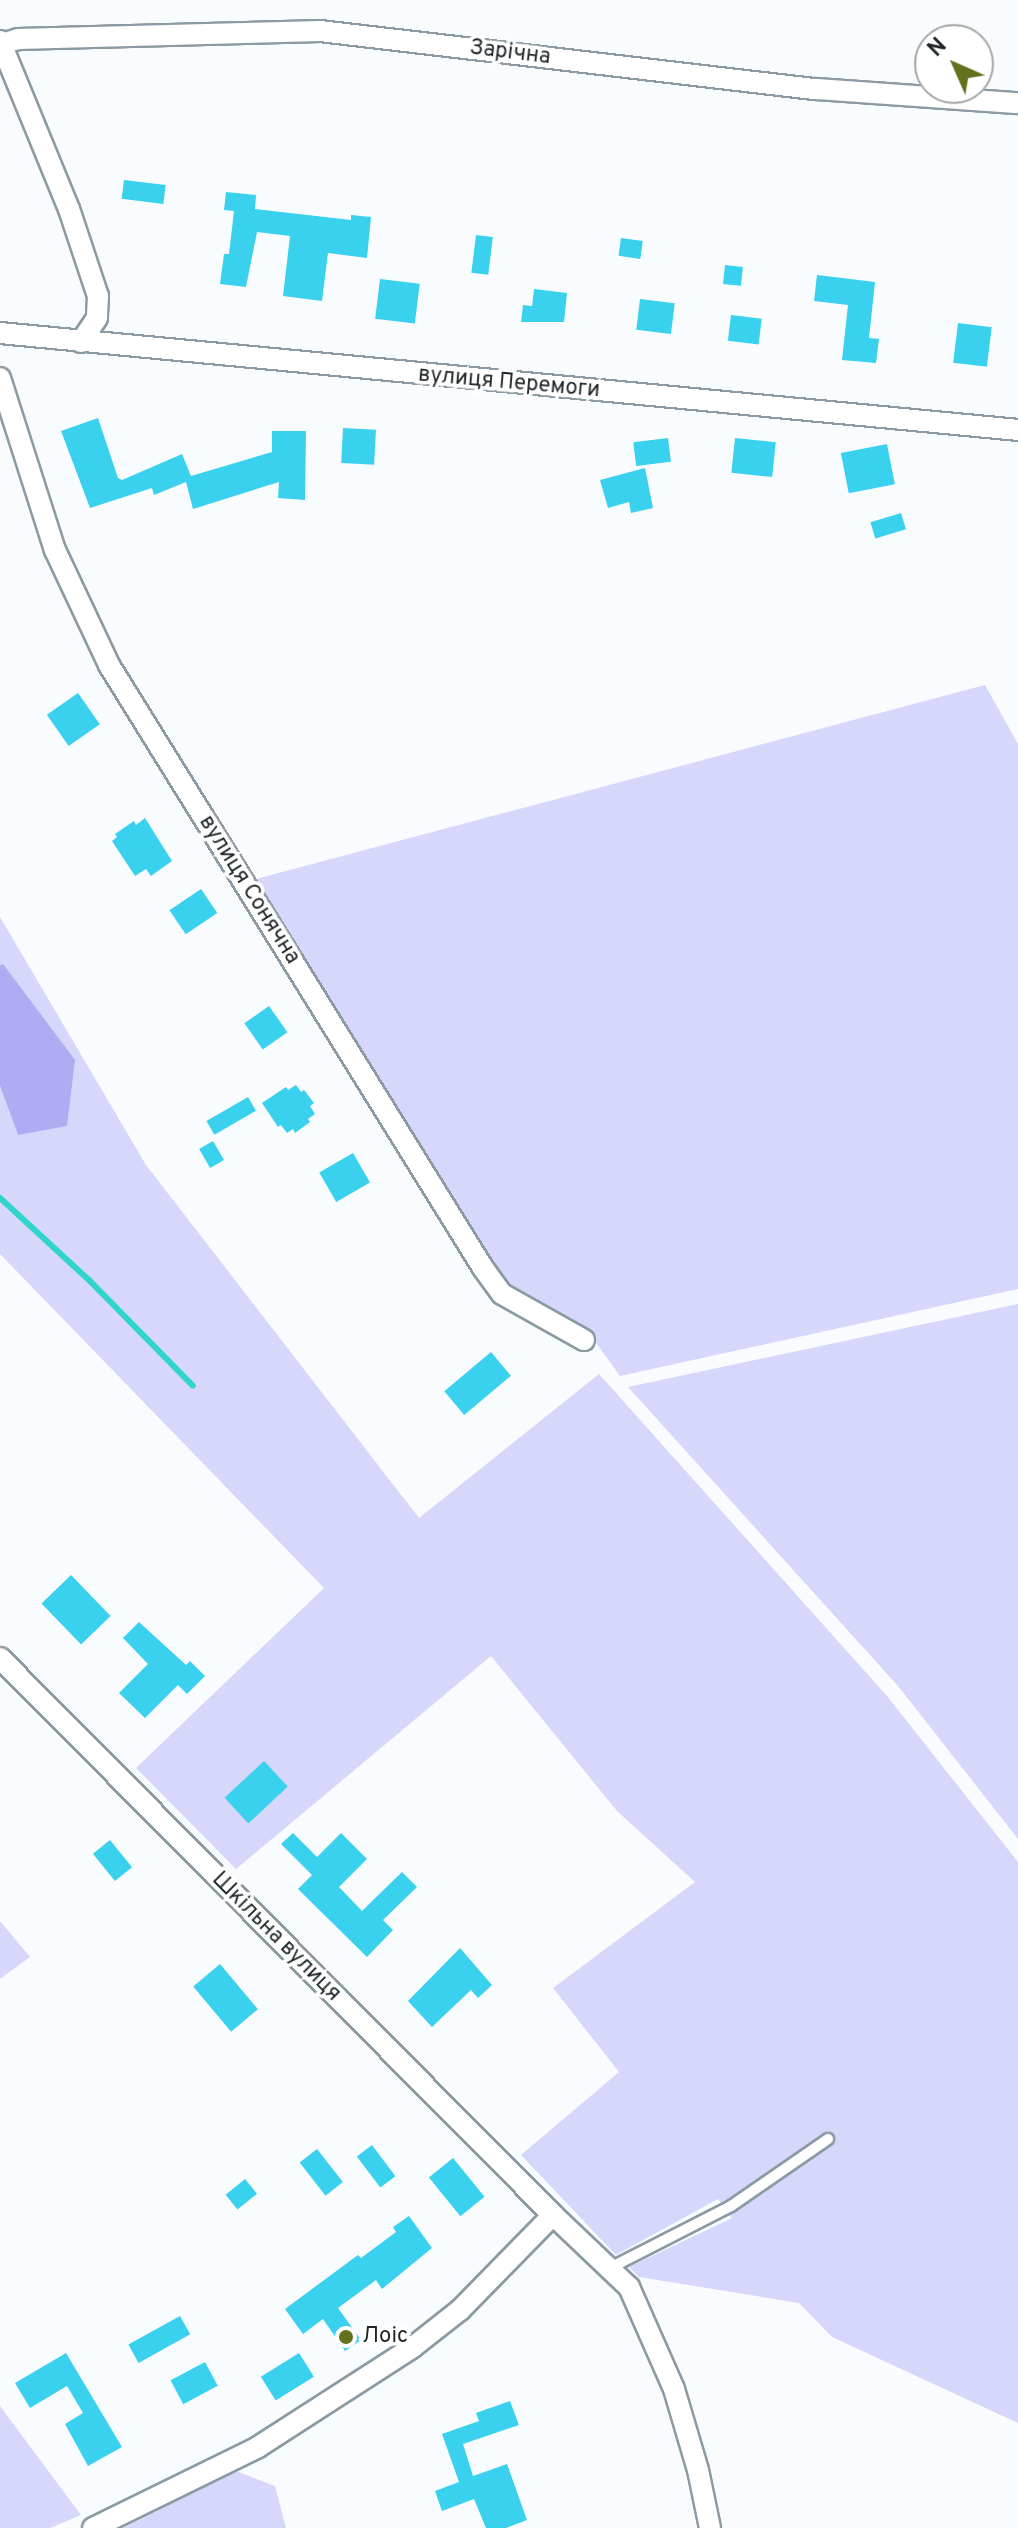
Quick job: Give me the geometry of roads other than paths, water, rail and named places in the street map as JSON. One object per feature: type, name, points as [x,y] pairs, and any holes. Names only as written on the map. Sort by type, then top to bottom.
[{"type":"street","name":"Зарічна","points":[[1,42],[18,39],[320,31],[816,89],[1018,103]]},
{"type":"street","points":[[1,42],[69,209],[98,296],[97,318],[81,342]]},
{"type":"street","name":"вулиця Перемоги","points":[[0,333],[1018,428]]},
{"type":"street","name":"вулиця Сонячна","points":[[0,378],[55,550],[109,665],[483,1268],[502,1294],[584,1340]]},
{"type":"street","name":"Шкільна вулиця","points":[[0,1658],[553,2215],[629,2287],[639,2302],[674,2389],[698,2470],[710,2528]]},
{"type":"street","points":[[93,2528],[258,2447],[413,2347],[460,2310],[553,2215]]},
{"type":"lane","points":[[608,2269],[731,2206],[828,2139]]},
{"type":"waterway","points":[[0,1198],[89,1280],[193,1386]]},
{"type":"place","name":"Лоіс","points":[[346,2337]]}]
